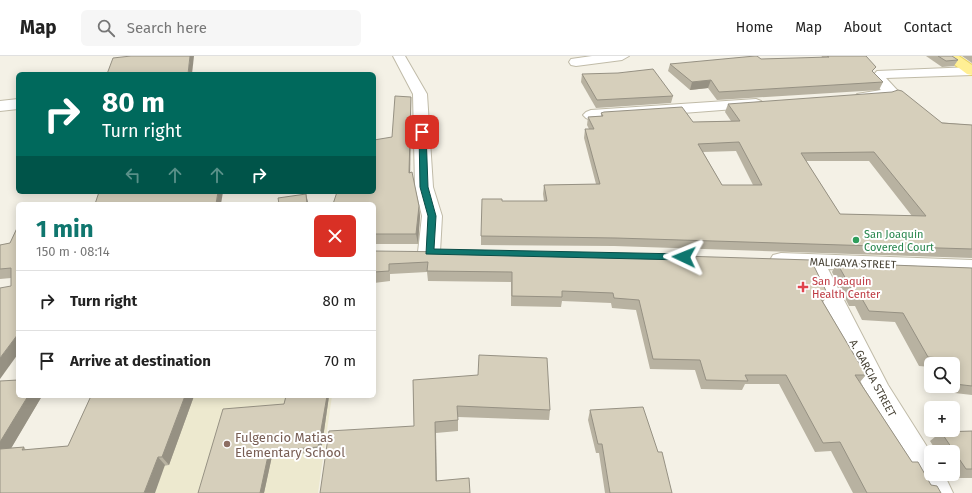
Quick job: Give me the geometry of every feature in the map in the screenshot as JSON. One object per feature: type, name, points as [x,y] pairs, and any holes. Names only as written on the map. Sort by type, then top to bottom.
[{"type":"main road","points":[[950,56],[972,71]]},
{"type":"street","points":[[399,56],[420,94],[424,187],[432,216],[421,252],[452,252]]},
{"type":"street","points":[[576,62],[622,56]]},
{"type":"street","points":[[845,98],[890,93],[891,91],[878,79],[882,74],[972,71]]},
{"type":"street","points":[[591,115],[772,103]]},
{"type":"street","points":[[0,106],[16,104]]},
{"type":"street","name":"MALIGAYA STREET","points":[[759,259],[972,268]]},
{"type":"street","name":"A. GARCIA STREET","points":[[813,261],[879,393],[938,493]]},
{"type":"shaded area","name":"Fulgencio Matias Elementary School","points":[[150,398],[332,398],[318,493],[106,493]]},
{"type":"building","points":[[131,56],[190,56],[188,72],[108,72],[113,58]]},
{"type":"building","points":[[757,56],[761,59],[866,56],[876,67],[872,71],[883,82],[719,92],[711,80],[692,82],[670,64]]},
{"type":"building","points":[[938,56],[952,56],[958,60],[946,61]]},
{"type":"building","points":[[653,69],[673,96],[597,100],[582,74],[618,73]]},
{"type":"building","points":[[898,90],[902,91],[942,123],[972,125],[972,249],[616,238],[481,236],[482,199],[502,199],[502,201],[547,201],[544,185],[600,184],[585,129],[594,129],[588,117],[603,116],[601,113],[604,112],[682,107],[693,122],[740,121],[728,104],[892,92]],"holes":[[[739,142],[762,185],[722,185],[698,144]],[[874,152],[926,216],[840,214],[801,153]]]},
{"type":"building","points":[[395,96],[411,97],[409,173],[412,172],[419,206],[416,234],[376,234],[376,202],[334,202],[336,194],[376,194],[376,140],[392,137]]},
{"type":"building","points":[[98,194],[218,194],[216,202],[96,202]]},
{"type":"building","points":[[306,194],[307,202],[279,202],[278,198]]},
{"type":"building","points":[[16,230],[16,337],[0,358],[0,288],[11,286],[11,268],[0,269],[0,245],[10,243]]},
{"type":"building","points":[[376,251],[616,254],[811,260],[828,295],[818,294],[866,375],[855,375],[912,462],[918,462],[924,473],[924,481],[929,481],[931,485],[937,486],[941,493],[867,493],[840,442],[823,443],[786,375],[745,375],[748,381],[706,380],[700,360],[653,359],[639,300],[614,298],[613,293],[562,291],[562,297],[512,296],[512,272],[427,271],[428,262],[389,264],[389,271],[376,272]]},
{"type":"building","points":[[837,263],[972,268],[972,386],[960,385],[960,357],[928,357],[903,313],[869,311],[861,297],[856,297]]},
{"type":"building","points":[[479,355],[547,358],[550,410],[457,406],[458,420],[435,422],[436,481],[469,478],[470,493],[320,493],[329,431],[414,426],[413,380],[478,375]]},
{"type":"building","points":[[16,380],[16,398],[27,398],[0,442],[0,381]]},
{"type":"building","points":[[90,398],[184,398],[162,457],[158,457],[144,493],[0,493],[0,449],[24,447],[22,450],[68,446]]},
{"type":"building","points":[[286,398],[327,398],[318,447],[269,451],[260,493],[198,493],[223,409],[284,404]]},
{"type":"building","points":[[643,407],[658,452],[662,452],[672,493],[610,493],[602,444],[598,444],[590,410]]},
{"type":"building","points":[[960,431],[972,431],[972,469],[966,469],[960,460],[960,445],[950,445],[944,437],[960,437]]},
{"type":"place","name":"San Joaquin Covered Court","points":[[856,240]]},
{"type":"place","name":"San Joaquin Health Center","points":[[803,287]]},
{"type":"place","name":"Fulgencio Matias Elementary School","points":[[227,444]]},
{"type":"route","points":[[422,132],[424,187],[432,216],[429,252],[684,257]]}]
